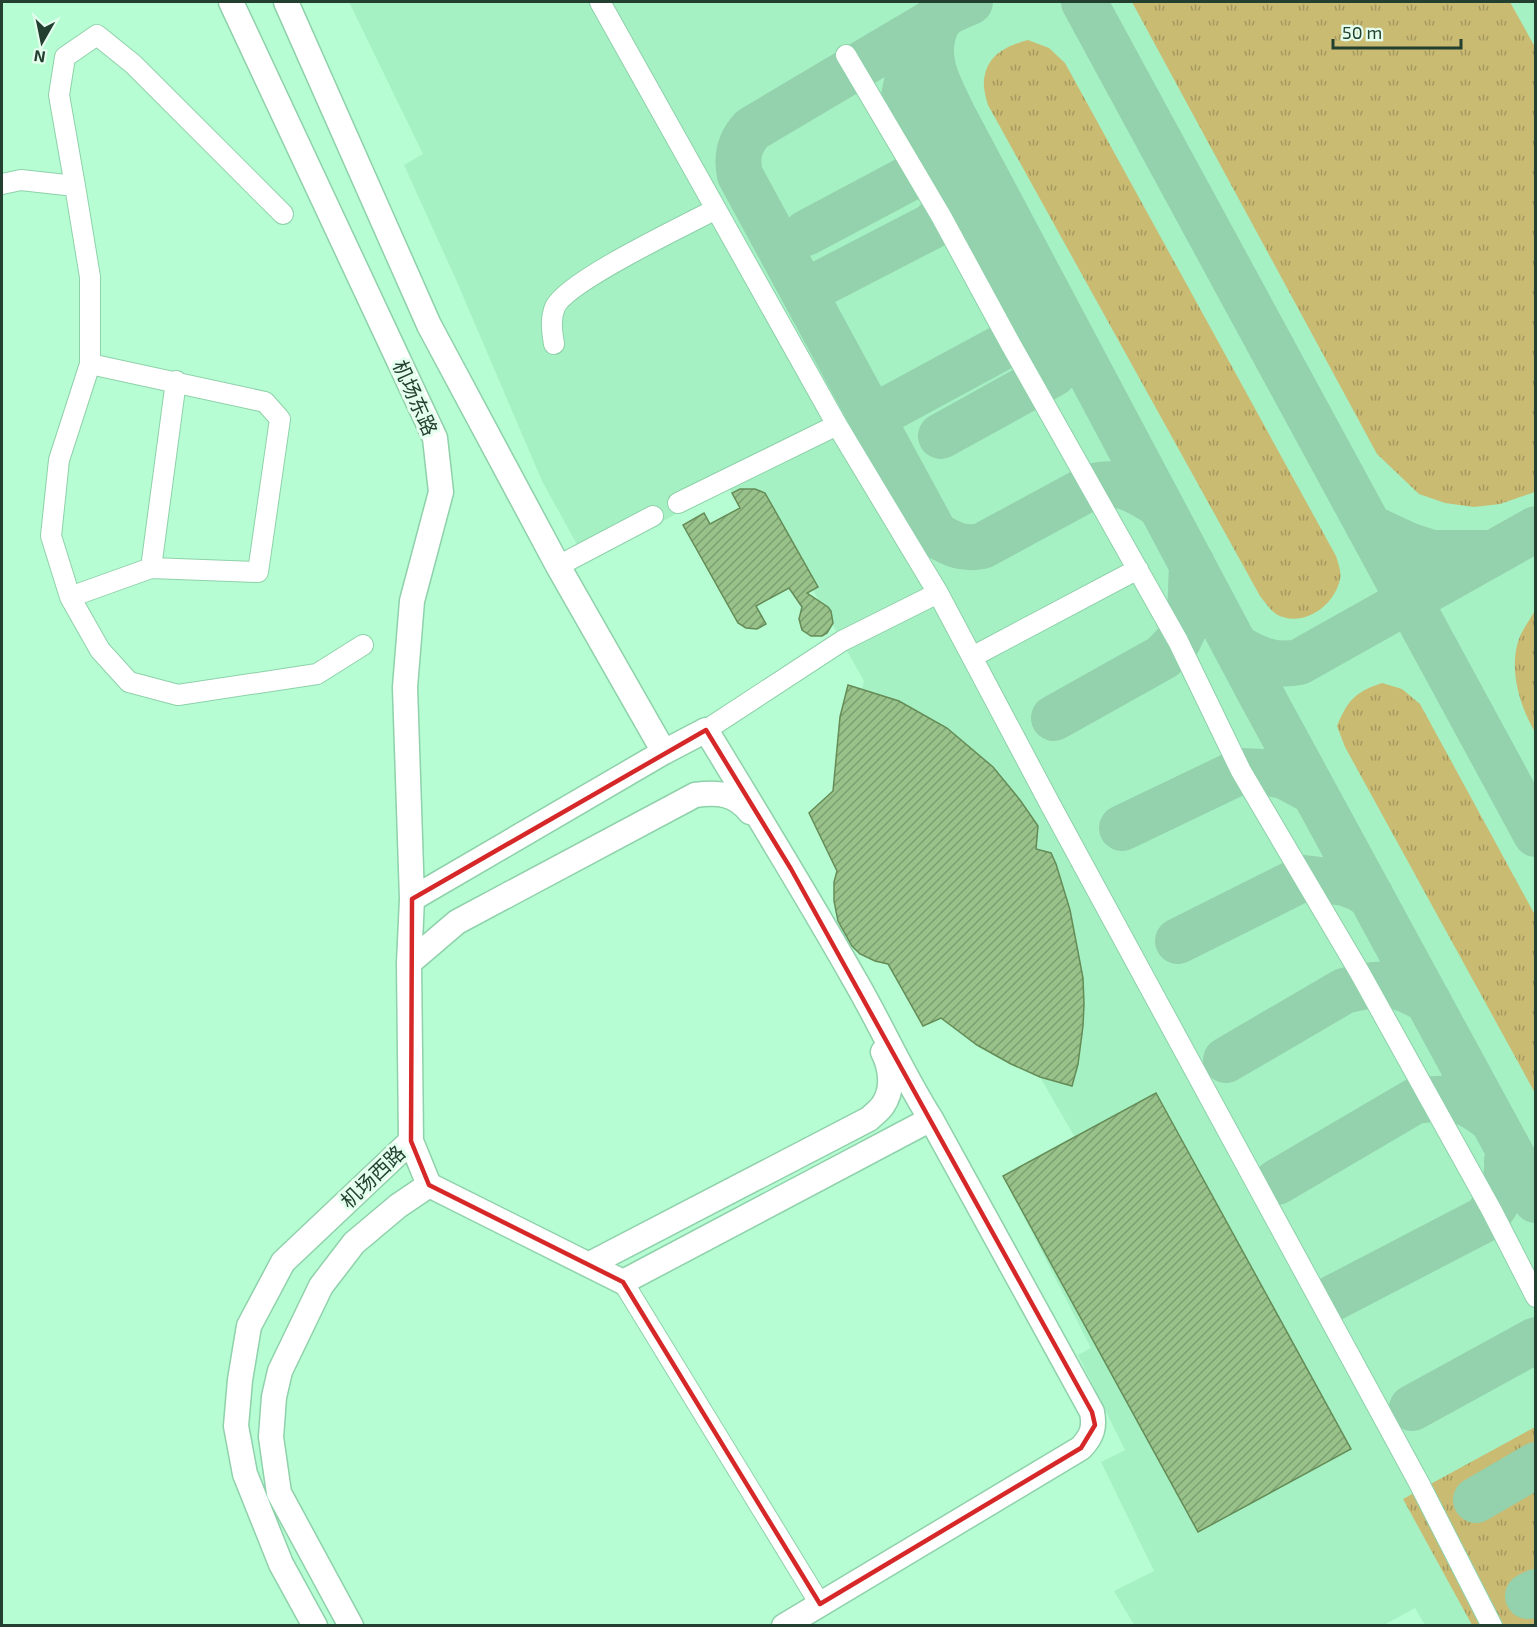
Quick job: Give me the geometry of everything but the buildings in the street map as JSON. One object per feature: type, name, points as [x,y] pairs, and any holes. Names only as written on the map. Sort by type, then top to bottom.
[{"type":"main road","name":"机场东路","points":[[231,2],[435,438],[441,492],[412,601],[405,687],[412,899]]},
{"type":"main road","points":[[286,2],[429,325],[558,566],[664,752]]},
{"type":"main road","points":[[412,899],[664,752],[706,730],[797,878],[858,985],[915,1094],[931,1119],[1092,1412],[1095,1425],[1090,1438],[1081,1448],[784,1626]]},
{"type":"main road","points":[[409,963],[457,922],[695,795],[712,793],[729,795],[742,803],[765,830],[857,998],[887,1060],[891,1086],[883,1105],[869,1119],[590,1264]]},
{"type":"main road","name":"机场西路","points":[[315,1626],[280,1564],[245,1474],[236,1426],[240,1380],[249,1326],[284,1262],[411,1142],[409,963],[412,899]]},
{"type":"main road","points":[[411,1142],[429,1185],[623,1282],[931,1119]]},
{"type":"main road","points":[[351,1626],[279,1493],[271,1437],[274,1397],[280,1371],[321,1286],[354,1243],[398,1206],[429,1185]]},
{"type":"street","points":[[600,2],[837,425],[938,593],[1419,1483],[1492,1626]]},
{"type":"street","points":[[283,214],[133,64],[98,34],[65,57],[59,95],[90,277],[90,364],[59,460],[51,536],[70,597],[100,650],[129,682],[178,695],[317,674],[363,645]]},
{"type":"street","points":[[846,55],[941,216],[1014,351],[1138,569],[1178,641],[1241,771],[1360,973],[1492,1211],[1536,1297]]},
{"type":"street","points":[[2,184],[21,180],[75,186]]},
{"type":"street","points":[[554,344],[552,316],[564,295],[630,253],[716,209]]},
{"type":"street","points":[[70,597],[151,568],[258,572],[280,419],[265,402],[90,364]]},
{"type":"street","points":[[151,568],[176,381]]},
{"type":"street","points":[[678,503],[837,425]]},
{"type":"street","points":[[558,566],[653,516]]},
{"type":"street","points":[[972,657],[1138,569]]},
{"type":"street","points":[[706,730],[842,641],[938,593]]},
{"type":"street","points":[[623,1282],[820,1604]]},
{"type":"highlighted area","points":[[706,730],[791,869],[1092,1412],[1095,1425],[1081,1448],[820,1604],[623,1282],[429,1185],[411,1141],[412,899]]},
{"type":"shaded area","points":[[349,2],[1535,2],[1535,1625],[1425,1625],[1415,1608],[1384,1625],[1134,1625],[1114,1591],[1154,1571],[1101,1462],[1125,1450],[1078,1355],[1091,1348],[1003,1176],[1074,1136],[1040,1077],[977,1045],[941,1019],[923,1026],[888,965],[860,954],[850,945],[840,929],[834,901],[834,882],[837,871],[809,813],[833,791],[840,717],[848,685],[862,689],[864,681],[813,590],[818,586],[765,494],[755,489],[740,489],[732,493],[725,484],[659,524],[653,516],[580,550],[542,481],[404,165],[423,154]]},
{"type":"green space","points":[[1132,2],[1510,2],[1535,47],[1535,492],[1500,504],[1474,507],[1445,503],[1419,494],[1377,454]]},
{"type":"green space","points":[[1028,40],[1049,48],[1065,63],[1336,556],[1340,574],[1337,589],[1324,606],[1306,617],[1286,618],[1276,614],[1260,596],[988,105],[984,83],[989,64],[1005,49]]},
{"type":"green space","points":[[1535,610],[1535,732],[1520,697],[1515,659],[1521,634]]},
{"type":"green space","points":[[1382,683],[1402,689],[1420,704],[1535,915],[1535,1093],[1345,747],[1337,726],[1354,698],[1365,690]]},
{"type":"green space","points":[[1535,1427],[1535,1625],[1472,1625],[1403,1499]]},
{"type":"taxiway","points":[[970,2],[944,15],[933,33],[931,56],[944,96],[1258,689],[1536,1200]]},
{"type":"taxiway","points":[[1084,2],[1536,834]]},
{"type":"taxiway","points":[[941,17],[752,129],[740,150],[738,162],[740,175],[935,534],[957,545],[982,546],[1091,487],[1101,485],[1127,487],[1160,505]]},
{"type":"taxiway","points":[[914,62],[904,94],[904,111],[910,131],[1016,323],[1039,339],[1081,356]]},
{"type":"taxiway","points":[[806,233],[930,167],[944,156],[950,145]]},
{"type":"taxiway","points":[[816,286],[932,226],[951,206],[960,177]]},
{"type":"taxiway","points":[[888,409],[1010,343],[1020,327],[1027,297]]},
{"type":"taxiway","points":[[941,436],[1053,374],[1066,358],[1072,339]]},
{"type":"taxiway","points":[[1369,527],[1410,546],[1432,553],[1491,553]]},
{"type":"taxiway","points":[[1235,646],[1250,655],[1273,663],[1299,662],[1536,529]]},
{"type":"taxiway","points":[[1054,718],[1163,657],[1178,641],[1190,616],[1192,564]]},
{"type":"taxiway","points":[[1122,828],[1241,771],[1284,776],[1314,792]]},
{"type":"taxiway","points":[[1178,941],[1304,878],[1345,883],[1371,896]]},
{"type":"taxiway","points":[[1226,1060],[1344,991],[1378,985],[1396,986],[1428,1001]]},
{"type":"taxiway","points":[[1277,1182],[1415,1101],[1456,1100],[1473,1107],[1492,1120]]},
{"type":"taxiway","points":[[1333,1298],[1485,1219],[1502,1192],[1507,1161]]},
{"type":"taxiway","points":[[1412,1408],[1536,1340]]},
{"type":"taxiway","points":[[1476,1500],[1536,1465]]},
{"type":"taxiway","points":[[1528,1596],[1536,1592]]}]
